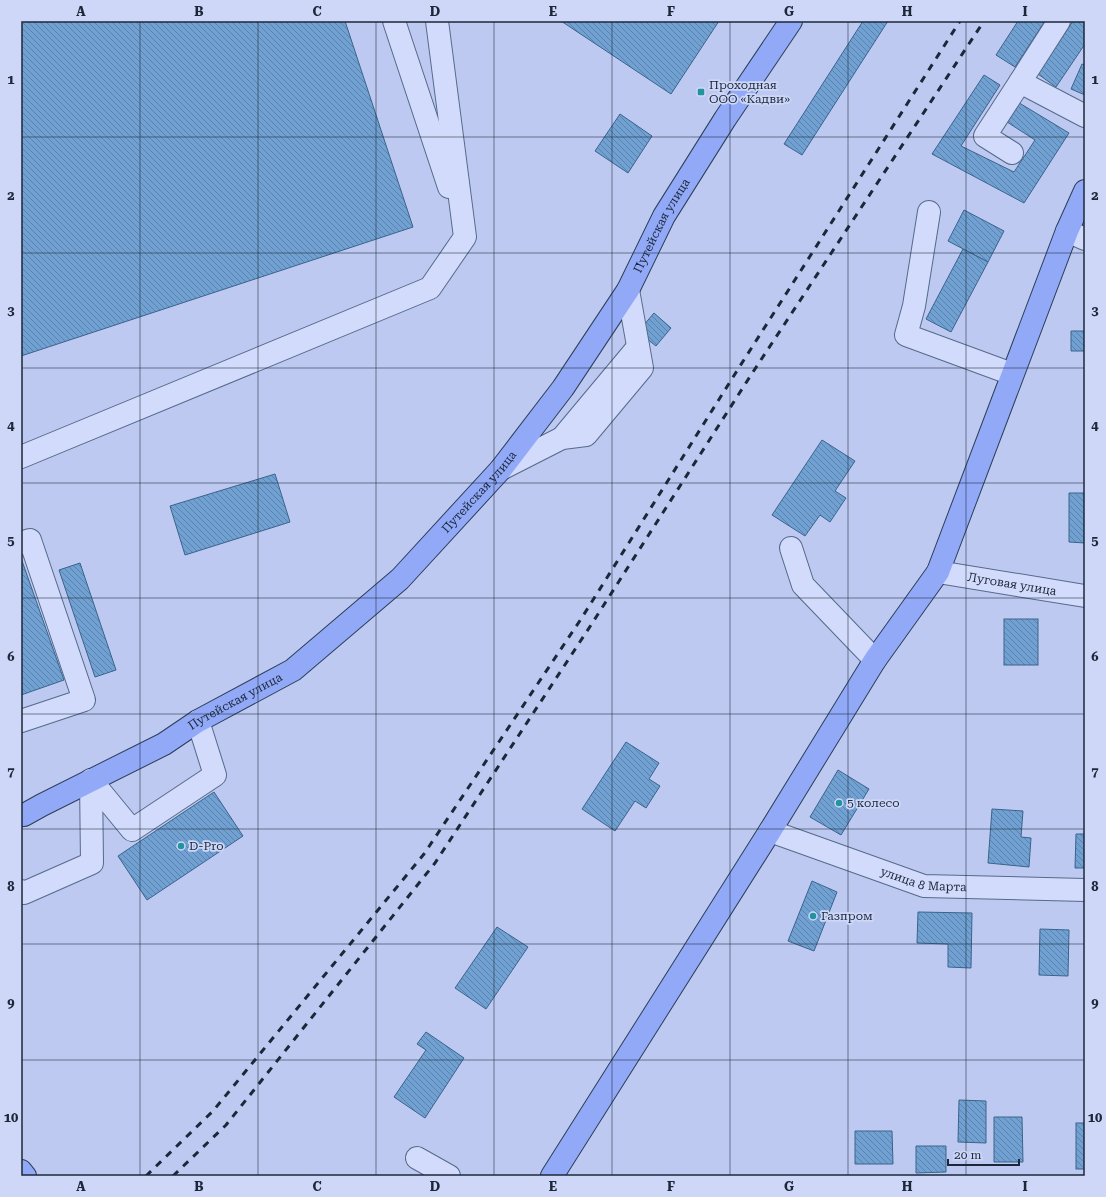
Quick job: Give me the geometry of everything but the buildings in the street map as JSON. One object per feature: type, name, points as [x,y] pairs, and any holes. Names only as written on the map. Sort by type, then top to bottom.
[{"type":"main road","name":"Путейская улица","points":[[22,816],[164,744],[198,721],[293,670],[400,579],[501,469],[563,388],[628,290],[664,216],[725,119],[791,21]]},
{"type":"main road","points":[[552,1176],[770,831],[875,660],[938,572],[1012,374],[1076,235],[1085,191]]},
{"type":"main road","points":[[21,1171],[25,1176]]},
{"type":"street","points":[[394,21],[465,237]]},
{"type":"street","points":[[21,457],[430,288],[465,237],[437,21]]},
{"type":"street","points":[[1012,153],[985,136],[1059,21]]},
{"type":"street","points":[[1020,82],[1085,116]]},
{"type":"street","points":[[929,212],[914,306],[906,335],[1012,374]]},
{"type":"street","points":[[501,469],[562,438],[638,347],[628,290]]},
{"type":"street","points":[[21,543],[30,540],[84,700],[21,721]]},
{"type":"street","points":[[791,548],[803,585],[875,660]]},
{"type":"street","name":"Луговая улица","points":[[938,572],[1085,596]]},
{"type":"street","points":[[91,780],[132,830],[214,775],[198,721]]},
{"type":"street","points":[[21,891],[24,893],[92,863],[91,780]]},
{"type":"street","name":"улица 8 Марта","points":[[770,831],[924,886],[1085,890]]},
{"type":"street","points":[[416,1158],[449,1176]]},
{"type":"railway","points":[[146,1176],[213,1111],[424,854],[581,619],[960,21]]},
{"type":"railway","points":[[173,1176],[226,1125],[435,863],[591,625],[751,375],[984,21]]},
{"type":"place","name":"Проходная ООО «Кадви»","points":[[701,92]]},
{"type":"place","name":"5 колесо","points":[[839,803]]},
{"type":"place","name":"D-Pro","points":[[181,846]]},
{"type":"place","name":"Газпром","points":[[813,916]]}]
